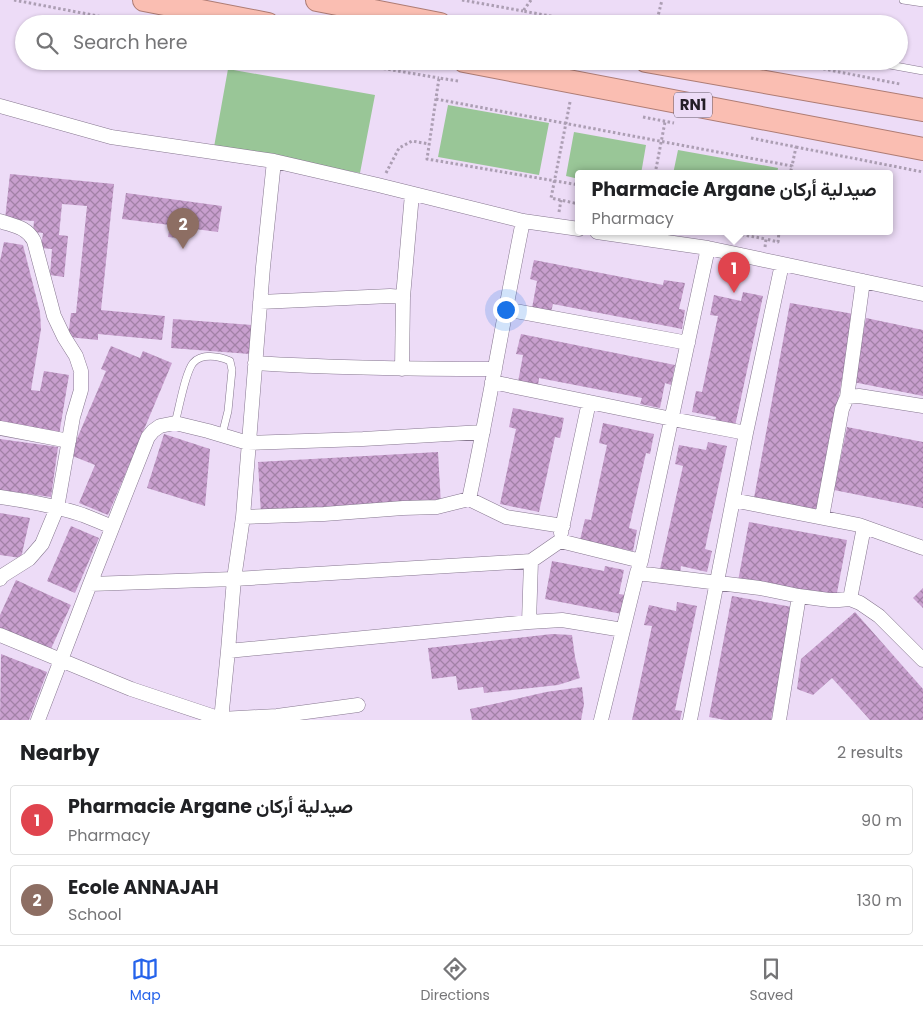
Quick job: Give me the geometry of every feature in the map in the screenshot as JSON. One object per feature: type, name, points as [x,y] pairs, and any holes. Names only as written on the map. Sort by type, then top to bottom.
[{"type":"highway","points":[[144,0],[222,15]]},
{"type":"highway","points":[[317,0],[394,15]]},
{"type":"highway","name":"RN1","points":[[697,70],[923,110]]},
{"type":"highway","name":"RN1","points":[[462,71],[923,149]]},
{"type":"street","points":[[0,106],[111,138],[274,161],[523,221],[575,228]]},
{"type":"street","points":[[221,720],[234,579],[243,517],[260,302],[274,161]]},
{"type":"street","points":[[402,369],[404,297],[412,194]]},
{"type":"street","points":[[0,221],[31,234],[54,316],[76,356],[81,370],[81,390],[73,418],[57,508],[42,544],[30,559],[0,579]]},
{"type":"street","points":[[469,499],[523,221]]},
{"type":"street","points":[[618,235],[708,248],[923,294]]},
{"type":"street","points":[[601,720],[639,567],[708,248]]},
{"type":"street","points":[[690,720],[746,433],[782,264]]},
{"type":"street","points":[[822,517],[842,409],[847,397],[863,281]]},
{"type":"street","points":[[260,302],[404,297]]},
{"type":"street","points":[[505,309],[688,343]]},
{"type":"street","points":[[255,363],[494,375],[589,402],[746,433]]},
{"type":"street","points":[[847,397],[859,396],[923,406]]},
{"type":"street","points":[[90,584],[234,579],[531,561],[560,541],[589,402]]},
{"type":"street","points":[[38,720],[148,437],[160,426],[175,423],[248,443],[483,432]]},
{"type":"street","points":[[0,428],[69,441]]},
{"type":"street","points":[[0,498],[21,500],[57,508],[84,515],[112,527]]},
{"type":"street","points":[[243,517],[324,514],[437,506],[469,499],[506,516],[563,526]]},
{"type":"street","points":[[733,500],[864,527],[923,548]]},
{"type":"street","points":[[850,598],[864,527]]},
{"type":"street","points":[[560,541],[639,567],[716,583],[760,588],[829,600],[850,598],[879,616],[923,660]]},
{"type":"street","points":[[529,622],[531,561]]},
{"type":"street","points":[[781,719],[799,596]]},
{"type":"street","points":[[228,651],[562,620],[623,630]]},
{"type":"street","points":[[0,635],[131,689],[221,720],[277,716],[358,705]]},
{"type":"lane","points":[[903,0],[923,4]]},
{"type":"lane","points":[[908,68],[923,71]]},
{"type":"lane","points":[[175,423],[186,378],[193,363],[210,356],[222,358],[230,361],[232,370],[228,411],[222,435]]},
{"type":"path","points":[[14,0],[93,15]]},
{"type":"path","points":[[462,0],[545,15]]},
{"type":"path","points":[[523,11],[531,0]]},
{"type":"path","points":[[658,15],[662,0]]},
{"type":"path","points":[[392,70],[439,78],[462,71]]},
{"type":"path","points":[[829,70],[904,85]]},
{"type":"path","points":[[439,78],[427,159],[575,184]]},
{"type":"path","points":[[436,99],[792,166]]},
{"type":"path","points":[[575,203],[551,198],[570,102],[578,104]]},
{"type":"path","points":[[640,116],[675,123]]},
{"type":"path","points":[[656,170],[665,122]]},
{"type":"path","points":[[750,137],[923,172]]},
{"type":"path","points":[[378,185],[382,182],[399,148],[412,141],[429,144]]},
{"type":"path","points":[[791,170],[796,147]]},
{"type":"path","points":[[744,235],[766,239]]},
{"type":"green space","points":[[228,70],[375,95],[360,173],[214,147]]},
{"type":"green space","points":[[448,105],[549,123],[539,175],[438,157]]},
{"type":"green space","points":[[574,132],[646,145],[642,170],[575,170],[575,178],[566,176]]},
{"type":"green space","points":[[678,150],[778,168],[778,170],[674,170]]},
{"type":"building","points":[[10,174],[114,184],[101,310],[165,316],[162,340],[98,334],[98,340],[68,337],[71,313],[76,313],[87,206],[62,204],[59,235],[68,236],[64,277],[50,275],[52,249],[41,248],[43,233],[33,232],[34,221],[5,219]]},
{"type":"building","points":[[126,193],[222,206],[218,232],[180,227],[179,238],[168,237],[170,225],[122,219]]},
{"type":"building","points":[[4,242],[23,245],[40,312],[41,329],[31,390],[40,391],[44,371],[69,375],[59,435],[0,425],[0,261]]},
{"type":"building","points":[[534,260],[663,285],[664,280],[685,283],[679,309],[685,310],[682,329],[553,304],[551,312],[532,308],[537,281],[530,279]]},
{"type":"building","points":[[743,292],[763,296],[735,426],[715,422],[716,417],[692,412],[696,391],[702,392],[718,316],[710,315],[714,295],[741,301]]},
{"type":"building","points":[[790,303],[854,314],[818,510],[754,498]]},
{"type":"building","points":[[866,318],[923,330],[923,396],[853,382]]},
{"type":"building","points":[[173,319],[252,325],[250,354],[171,348]]},
{"type":"building","points":[[521,334],[675,365],[671,385],[665,383],[660,408],[640,404],[642,398],[539,378],[538,386],[518,382],[523,355],[516,354]]},
{"type":"building","points":[[111,346],[140,358],[143,351],[172,363],[108,515],[79,503],[95,465],[70,455],[106,371],[101,369]]},
{"type":"building","points":[[513,408],[564,418],[560,438],[555,437],[539,512],[500,504],[516,429],[509,427]]},
{"type":"building","points":[[603,423],[654,434],[650,454],[646,453],[629,528],[637,530],[633,551],[580,540],[585,519],[591,520],[607,445],[599,443]]},
{"type":"building","points":[[847,427],[923,442],[923,508],[834,490]]},
{"type":"building","points":[[164,434],[210,449],[205,506],[147,488]]},
{"type":"building","points":[[0,439],[58,447],[51,497],[0,490]]},
{"type":"building","points":[[708,442],[727,446],[705,549],[712,551],[707,572],[681,566],[680,573],[660,569],[683,466],[675,464],[679,445],[706,450]]},
{"type":"building","points":[[438,452],[441,505],[261,515],[258,462]]},
{"type":"building","points":[[0,513],[30,518],[21,558],[0,555]]},
{"type":"building","points":[[749,522],[847,540],[836,598],[738,581]]},
{"type":"building","points":[[71,526],[99,538],[75,593],[47,581]]},
{"type":"building","points":[[552,561],[604,571],[605,566],[624,570],[619,594],[626,595],[622,614],[545,599]]},
{"type":"building","points":[[16,580],[71,605],[50,651],[0,628],[0,615]]},
{"type":"building","points":[[923,588],[923,608],[913,598]]},
{"type":"building","points":[[732,596],[792,607],[771,720],[725,720],[709,717]]},
{"type":"building","points":[[677,602],[697,606],[675,710],[682,711],[680,720],[632,720],[652,626],[644,625],[649,605],[676,611]]},
{"type":"building","points":[[855,612],[923,689],[923,720],[870,720],[832,678],[813,695],[797,689],[801,659]]},
{"type":"building","points":[[552,634],[572,635],[580,678],[558,685],[484,693],[483,687],[458,690],[456,676],[432,679],[428,648]]},
{"type":"building","points":[[1,654],[47,672],[29,720],[0,720]]},
{"type":"building","points":[[582,687],[584,704],[581,720],[472,720],[470,709],[546,692]]},
{"type":"place","name":"Ecole ANNAJAH","points":[[183,249]]},
{"type":"place","name":"Pharmacie Argane صيدلية أركان","points":[[734,293]]}]
